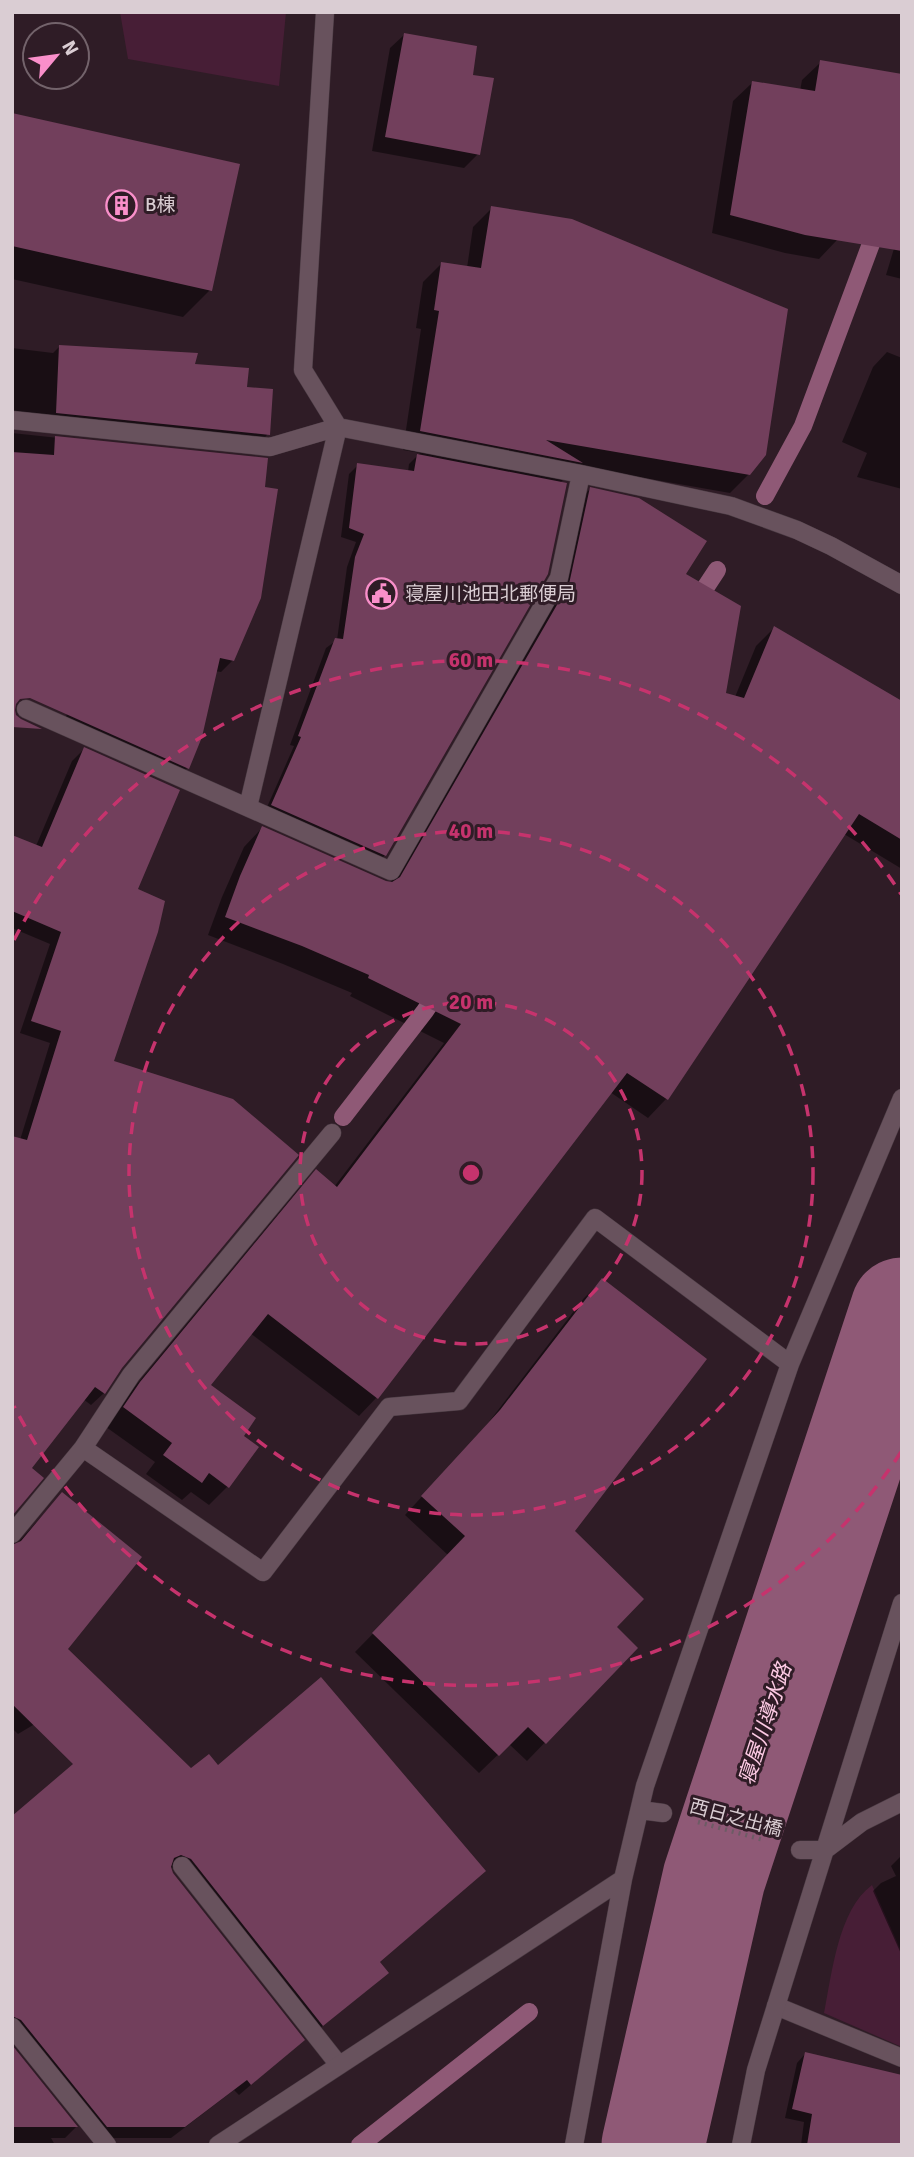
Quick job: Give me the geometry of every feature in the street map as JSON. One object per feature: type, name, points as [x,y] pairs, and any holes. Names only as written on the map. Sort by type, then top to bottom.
[{"type":"street","points":[[248,807],[338,427],[303,370],[325,12]]},
{"type":"street","points":[[12,420],[270,447],[338,427],[731,506],[797,530],[902,585]]},
{"type":"street","points":[[26,709],[391,871],[559,578],[581,474]]},
{"type":"street","points":[[574,2145],[623,1879],[645,1786],[790,1364],[902,1098]]},
{"type":"street","points":[[12,1534],[83,1448],[131,1375],[332,1133]]},
{"type":"street","points":[[83,1448],[263,1572],[390,1407],[459,1401],[595,1218],[790,1364]]},
{"type":"street","points":[[741,2145],[756,2070],[902,1603]]},
{"type":"street","points":[[800,1850],[825,1850],[862,1822],[902,1801]]},
{"type":"street","points":[[640,1810],[663,1813]]},
{"type":"street","points":[[182,1867],[339,2065]]},
{"type":"street","points":[[218,2145],[623,1879]]},
{"type":"street","points":[[776,2006],[902,2058]]},
{"type":"street","points":[[12,2027],[107,2145]]},
{"type":"path","name":"西日之出橋","points":[[663,1813],[800,1850]]},
{"type":"shaded area","points":[[120,12],[286,12],[279,86],[128,59]]},
{"type":"shaded area","points":[[872,1885],[902,1953],[902,2047],[824,2013],[844,1926],[851,1910]]},
{"type":"building","points":[[404,33],[477,46],[473,75],[494,78],[480,155],[385,137]]},
{"type":"building","points":[[820,60],[902,74],[902,251],[805,235],[730,215],[752,81],[815,91]]},
{"type":"building","name":"B棟","points":[[12,113],[240,164],[212,291],[12,246]]},
{"type":"building","points":[[491,206],[572,219],[788,309],[766,455],[750,475],[546,440],[583,463],[420,431],[439,311],[434,310],[441,262],[481,268]]},
{"type":"building","points":[[59,345],[198,353],[195,364],[249,368],[247,387],[273,389],[270,435],[56,413]]},
{"type":"building","points":[[55,436],[268,458],[265,487],[278,489],[261,598],[234,661],[220,658],[202,737],[189,769],[30,698],[20,699],[16,704],[16,715],[42,729],[12,727],[12,452],[54,455]]},
{"type":"building","points":[[417,454],[567,483],[548,574],[386,856],[271,805],[301,737],[298,736],[335,638],[343,639],[355,557],[364,534],[349,528],[357,463],[414,471]]},
{"type":"building","points":[[590,487],[639,498],[707,541],[686,574],[741,606],[726,693],[744,698],[774,626],[902,701],[902,840],[859,814],[668,1100],[627,1073],[378,1399],[268,1314],[211,1385],[256,1418],[244,1436],[259,1447],[229,1488],[209,1473],[202,1483],[163,1455],[172,1443],[123,1407],[140,1382],[316,1169],[337,1187],[461,1024],[368,978],[369,975],[225,917],[240,876],[262,826],[386,881],[392,882],[400,877],[569,584]]},
{"type":"building","points":[[84,747],[180,790],[138,889],[165,901],[158,932],[114,1061],[233,1099],[299,1155],[122,1368],[105,1394],[95,1387],[32,1468],[44,1478],[12,1516],[12,1136],[27,1140],[61,1031],[31,1021],[61,932],[12,911],[12,835],[42,847]]},
{"type":"building","points":[[602,1278],[707,1359],[575,1531],[644,1599],[617,1627],[638,1648],[546,1744],[528,1727],[499,1756],[372,1633],[465,1536],[421,1496],[500,1410]]},
{"type":"building","points":[[62,1492],[142,1557],[68,1649],[191,1768],[209,1754],[218,1765],[321,1677],[486,1871],[380,1962],[389,1973],[323,2026],[191,1859],[181,1855],[174,1858],[171,1867],[173,1873],[305,2040],[251,2085],[247,2080],[185,2127],[107,2127],[21,2020],[12,2016],[12,1816],[73,1764],[12,1704],[12,1545],[21,1541]]},
{"type":"building","points":[[12,2045],[78,2127],[12,2127]]},
{"type":"building","points":[[805,2052],[902,2075],[902,2145],[807,2145],[812,2114],[792,2109]]},
{"type":"waterway","points":[[765,496],[803,426],[878,225]]},
{"type":"waterway","points":[[694,605],[717,570]]},
{"type":"waterway","points":[[343,1117],[441,987]]},
{"type":"waterway","name":"寝屋川導水路","points":[[653,2145],[714,1878],[902,1309]]},
{"type":"waterway","points":[[360,2145],[529,2012]]},
{"type":"place","name":"B棟","points":[[122,205]]},
{"type":"place","name":"寝屋川池田北郵便局","points":[[382,594]]}]
